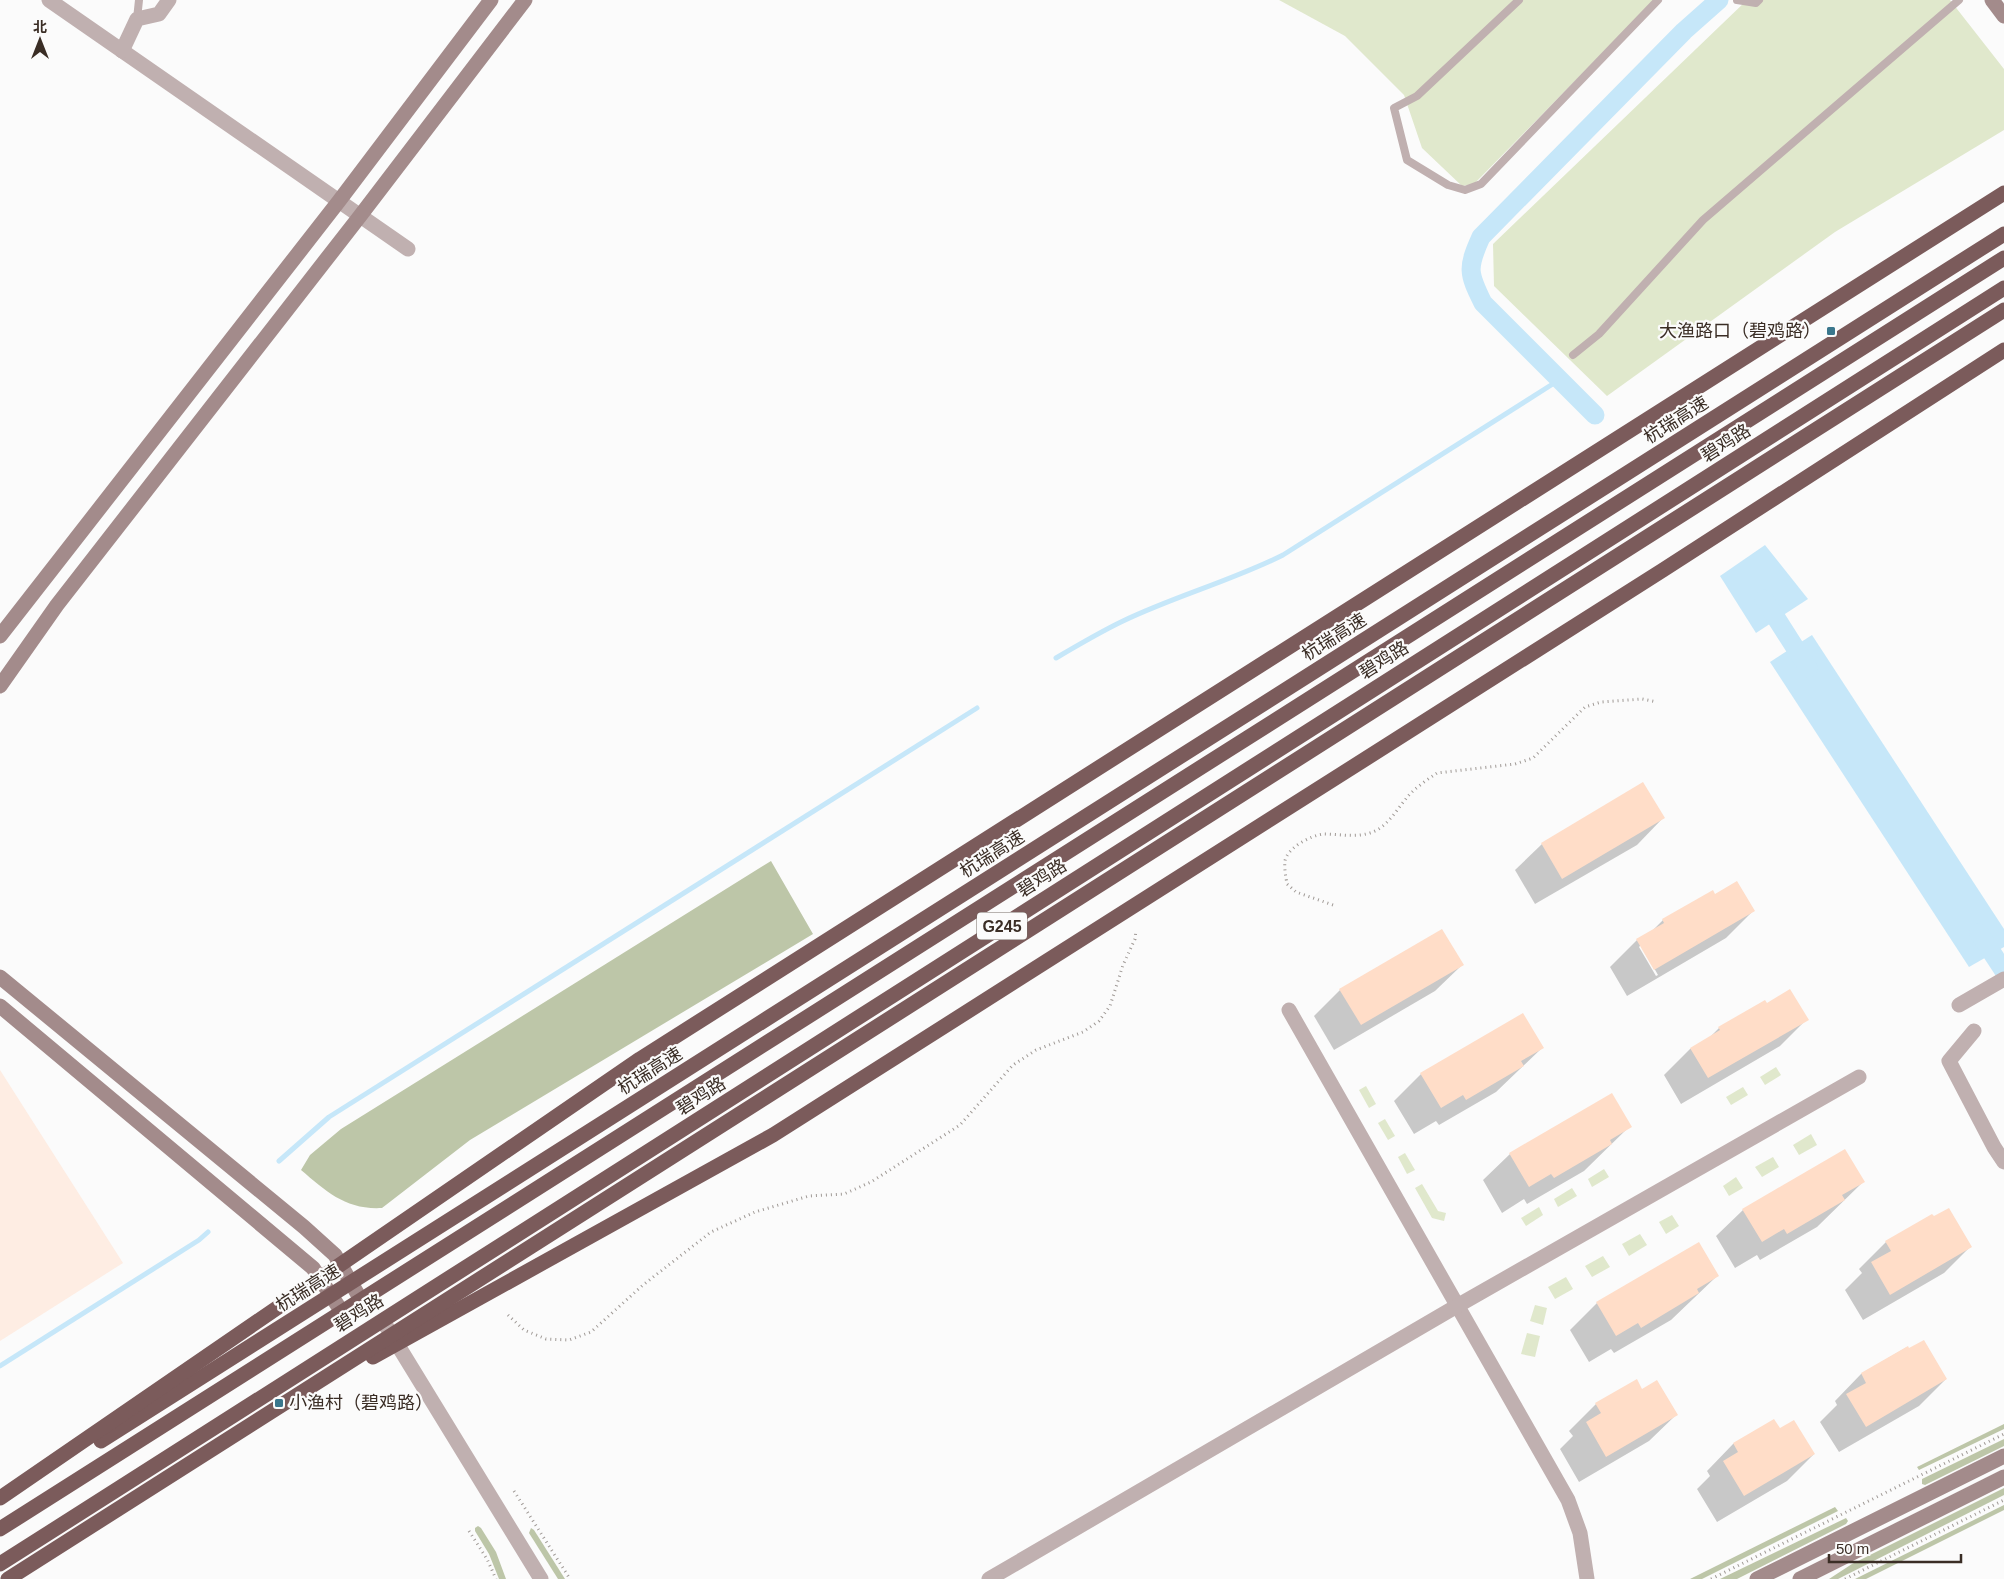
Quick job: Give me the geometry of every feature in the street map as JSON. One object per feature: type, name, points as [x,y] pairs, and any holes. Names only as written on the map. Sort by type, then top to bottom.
[{"type":"highway","points":[[0,1498],[640,1059],[2004,193]]},
{"type":"highway","name":"杭瑞高速","points":[[0,1505],[2004,234]]},
{"type":"highway","name":"碧鸡路","points":[[0,1529],[2004,258]]},
{"type":"highway","name":"碧鸡路","points":[[0,1564],[2004,288]]},
{"type":"highway","points":[[8,1579],[2004,310]]},
{"type":"highway","points":[[234,1434],[772,1135],[1663,570],[2004,350]]},
{"type":"street","points":[[49,0],[408,249]]},
{"type":"street","points":[[122,51],[137,19],[159,14],[168,0]]},
{"type":"street","points":[[0,636],[339,201],[491,0]]},
{"type":"street","points":[[0,686],[57,606],[360,216],[524,0]]},
{"type":"street","points":[[1992,0],[2004,16]]},
{"type":"street","points":[[0,977],[304,1227],[335,1255],[361,1300]]},
{"type":"street","points":[[1959,1005],[2004,979]]},
{"type":"street","points":[[0,1006],[314,1268],[342,1312]]},
{"type":"street","points":[[1289,1010],[1568,1500],[1580,1533],[1587,1579]]},
{"type":"street","points":[[1974,1031],[1949,1060],[1994,1147],[2004,1162]]},
{"type":"street","points":[[990,1579],[1458,1306],[1859,1077]]},
{"type":"street","points":[[382,1320],[542,1579]]},
{"type":"street","points":[[1757,1579],[2004,1456]]},
{"type":"street","points":[[1800,1579],[2004,1477]]},
{"type":"lane","points":[[137,19],[139,0]]},
{"type":"lane","points":[[1519,0],[1416,96],[1394,108],[1407,160],[1448,185],[1465,190],[1481,184],[1658,0]]},
{"type":"lane","points":[[1738,1],[1756,3],[1759,0]]},
{"type":"lane","points":[[1573,355],[1598,334],[1703,220],[1959,0]]},
{"type":"path","points":[[1333,905],[1296,892],[1287,884],[1285,861],[1291,851],[1301,843],[1322,834],[1356,836],[1368,834],[1378,829],[1396,814],[1410,795],[1427,779],[1437,773],[1514,764],[1533,758],[1585,707],[1601,702],[1642,699],[1657,702]]},
{"type":"path","points":[[508,1315],[524,1330],[546,1339],[569,1340],[591,1332],[643,1285],[712,1232],[755,1212],[810,1196],[844,1194],[871,1182],[960,1124],[1013,1065],[1036,1050],[1083,1032],[1099,1021],[1110,1006],[1123,965],[1135,939],[1136,930]]},
{"type":"path","points":[[1711,1579],[2004,1434]]},
{"type":"path","points":[[514,1491],[570,1579]]},
{"type":"path","points":[[1845,1579],[2004,1500]]},
{"type":"path","points":[[469,1531],[488,1559],[496,1579]]},
{"type":"shaded area","points":[[0,1070],[123,1263],[0,1341]]},
{"type":"green space","points":[[1279,0],[1654,0],[1475,184],[1462,186],[1422,148],[1404,95],[1345,36]]},
{"type":"green space","points":[[1747,0],[1950,0],[2004,69],[2004,130],[1835,232],[1607,396],[1494,286],[1493,244]]},
{"type":"green space","points":[[771,861],[813,934],[470,1140],[382,1208],[369,1208],[347,1203],[320,1186],[301,1170],[310,1155],[341,1129]]},
{"type":"green space","points":[[1776,1067],[1781,1075],[1765,1085],[1760,1077]]},
{"type":"green space","points":[[1366,1086],[1376,1104],[1369,1108],[1359,1090]]},
{"type":"green space","points":[[1743,1087],[1748,1095],[1731,1105],[1726,1097]]},
{"type":"green space","points":[[1385,1119],[1395,1136],[1388,1140],[1378,1123]]},
{"type":"green space","points":[[1811,1134],[1817,1145],[1799,1155],[1793,1145]]},
{"type":"green space","points":[[1405,1153],[1415,1170],[1407,1174],[1398,1157]]},
{"type":"green space","points":[[1773,1157],[1779,1167],[1762,1177],[1755,1167]]},
{"type":"green space","points":[[1604,1169],[1609,1177],[1592,1187],[1588,1179]]},
{"type":"green space","points":[[1736,1177],[1743,1188],[1729,1196],[1723,1186]]},
{"type":"green space","points":[[1422,1184],[1438,1211],[1446,1213],[1444,1221],[1432,1218],[1415,1188]]},
{"type":"green space","points":[[1572,1188],[1577,1196],[1558,1207],[1554,1199]]},
{"type":"green space","points":[[1539,1207],[1543,1215],[1526,1226],[1521,1218]]},
{"type":"green space","points":[[1672,1215],[1679,1226],[1666,1234],[1659,1222]]},
{"type":"green space","points":[[1640,1234],[1647,1245],[1629,1256],[1622,1244]]},
{"type":"green space","points":[[1603,1256],[1610,1267],[1592,1277],[1585,1266]]},
{"type":"green space","points":[[1566,1277],[1573,1289],[1555,1299],[1548,1287]]},
{"type":"green space","points":[[1535,1305],[1547,1308],[1543,1325],[1530,1321]]},
{"type":"green space","points":[[1527,1333],[1540,1336],[1535,1357],[1521,1354]]},
{"type":"green space","points":[[2004,1424],[2004,1429],[1919,1470],[1917,1467]]},
{"type":"green space","points":[[2004,1439],[2004,1446],[1925,1485],[1922,1484],[1922,1479]]},
{"type":"green space","points":[[2004,1488],[2004,1495],[1838,1579],[1829,1579],[1852,1564]]},
{"type":"green space","points":[[2004,1505],[2004,1510],[1866,1579],[1855,1579]]},
{"type":"green space","points":[[1835,1507],[1838,1511],[1702,1579],[1690,1579]]},
{"type":"green space","points":[[1846,1518],[1848,1521],[1846,1524],[1737,1579],[1720,1579]]},
{"type":"green space","points":[[478,1526],[496,1552],[506,1579],[499,1579],[489,1554],[475,1531],[475,1528]]},
{"type":"green space","points":[[531,1528],[565,1579],[558,1579],[529,1533]]},
{"type":"water","points":[[1765,545],[1808,599],[1756,633],[1720,576]]},
{"type":"water","points":[[1812,635],[2004,929],[2004,947],[1969,967],[1770,662]]},
{"type":"building","points":[[1643,782],[1665,818],[1562,879],[1541,843]]},
{"type":"building","points":[[1737,881],[1755,911],[1654,970],[1636,939],[1664,923],[1662,919],[1713,890],[1715,894]]},
{"type":"building","points":[[1442,929],[1464,965],[1361,1025],[1339,989]]},
{"type":"building","points":[[1790,989],[1809,1020],[1708,1078],[1690,1048],[1720,1030],[1718,1027],[1765,1000],[1767,1003]]},
{"type":"building","points":[[1523,1013],[1544,1048],[1521,1061],[1524,1066],[1466,1100],[1463,1095],[1441,1108],[1420,1073]]},
{"type":"building","points":[[1612,1093],[1632,1127],[1610,1140],[1612,1144],[1554,1178],[1551,1174],[1529,1187],[1509,1153]]},
{"type":"building","points":[[1845,1149],[1865,1182],[1842,1195],[1845,1200],[1787,1234],[1784,1229],[1762,1242],[1742,1209]]},
{"type":"building","points":[[1949,1208],[1972,1247],[1890,1295],[1871,1262],[1891,1251],[1885,1241],[1932,1214],[1934,1216]]},
{"type":"building","points":[[1699,1242],[1719,1276],[1697,1289],[1699,1293],[1641,1328],[1638,1323],[1616,1336],[1596,1302]]},
{"type":"building","points":[[1924,1340],[1947,1379],[1866,1427],[1846,1394],[1866,1383],[1861,1373],[1908,1346],[1909,1348]]},
{"type":"building","points":[[1637,1379],[1642,1389],[1657,1380],[1678,1415],[1606,1457],[1586,1422],[1601,1413],[1595,1403]]},
{"type":"building","points":[[1774,1419],[1780,1428],[1794,1420],[1815,1454],[1744,1496],[1723,1461],[1738,1452],[1733,1443]]},
{"type":"waterway","points":[[1595,415],[1483,303],[1472,277],[1473,256],[1481,237],[1684,31],[1719,0]]},
{"type":"waterway","points":[[1056,658],[1123,621],[1283,555],[1559,380]]},
{"type":"waterway","points":[[1764,599],[1808,668]]},
{"type":"waterway","points":[[279,1161],[329,1117],[977,708]]},
{"type":"waterway","points":[[1979,933],[2004,971]]},
{"type":"waterway","points":[[0,1366],[199,1240],[208,1232]]},
{"type":"place","name":"大渔路口（碧鸡路）","points":[[1831,331]]},
{"type":"place","name":"小渔村（碧鸡路）","points":[[279,1403]]}]
